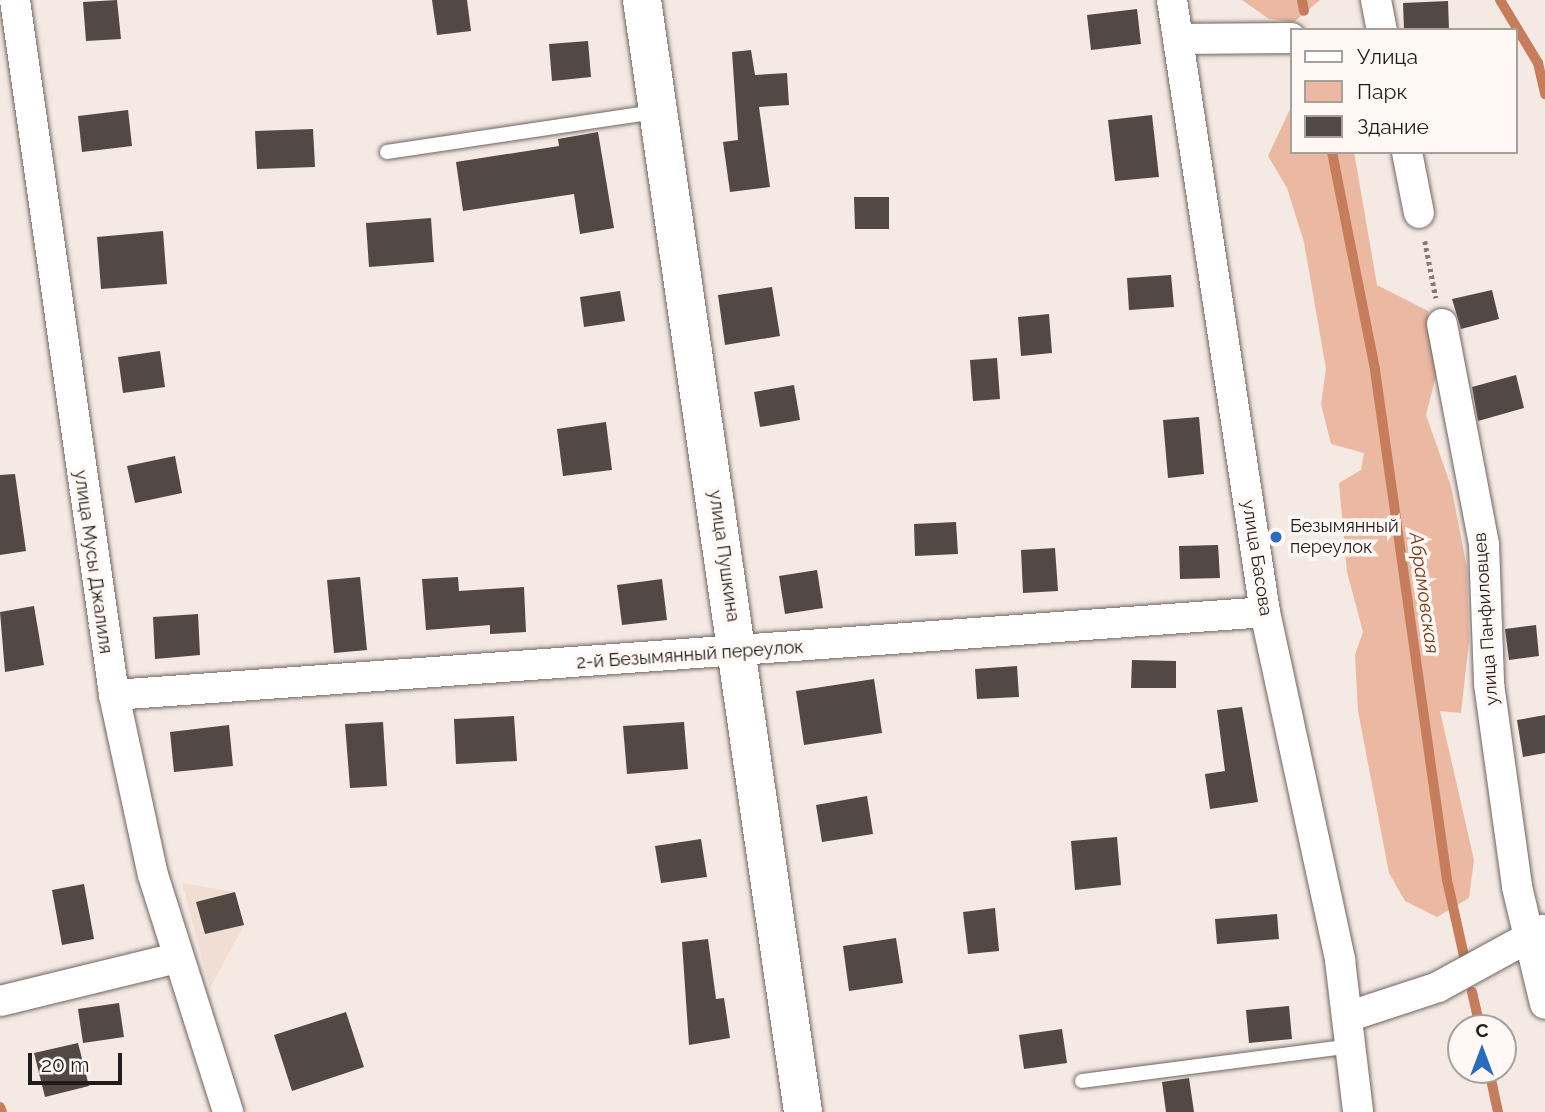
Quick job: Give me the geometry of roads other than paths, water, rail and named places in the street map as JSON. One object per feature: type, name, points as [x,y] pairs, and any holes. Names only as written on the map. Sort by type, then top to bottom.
[{"type":"street","name":"улица Мусы Джалиля","points":[[15,0],[114,695],[177,958],[228,1112]]},
{"type":"street","name":"улица Пушкина","points":[[642,0],[803,1112]]},
{"type":"street","name":"улица Басова","points":[[1172,0],[1265,612],[1350,1016],[1358,1112]]},
{"type":"street","points":[[1376,0],[1382,28]]},
{"type":"street","points":[[1178,39],[1290,38]]},
{"type":"street","points":[[1407,154],[1419,213]]},
{"type":"street","name":"улица Панфиловцев","points":[[1442,324],[1484,545],[1489,684],[1535,933],[1545,1004]]},
{"type":"street","name":"2-й Безымянный переулок","points":[[114,695],[738,653],[993,627],[1265,612]]},
{"type":"street","points":[[1350,1016],[1438,987],[1535,933]]},
{"type":"street","points":[[0,1001],[177,958]]},
{"type":"lane","points":[[387,152],[658,111]]},
{"type":"lane","points":[[1082,1081],[1353,1046]]},
{"type":"waterway","name":"Абрамовская","points":[[1302,0],[1304,11]]},
{"type":"waterway","points":[[1500,0],[1517,28]]},
{"type":"waterway","points":[[1517,28],[1538,63],[1545,94]]},
{"type":"waterway","name":"Абрамовская","points":[[1332,154],[1375,370],[1447,880],[1464,956]]},
{"type":"waterway","name":"Абрамовская","points":[[1472,992],[1477,1014]]},
{"type":"waterway","name":"Абрамовская","points":[[1492,1084],[1498,1112]]},
{"type":"waterway","points":[[0,1107],[2,1112]]},
{"type":"place","name":"Безымянный переулок","points":[[1276,537]]}]
